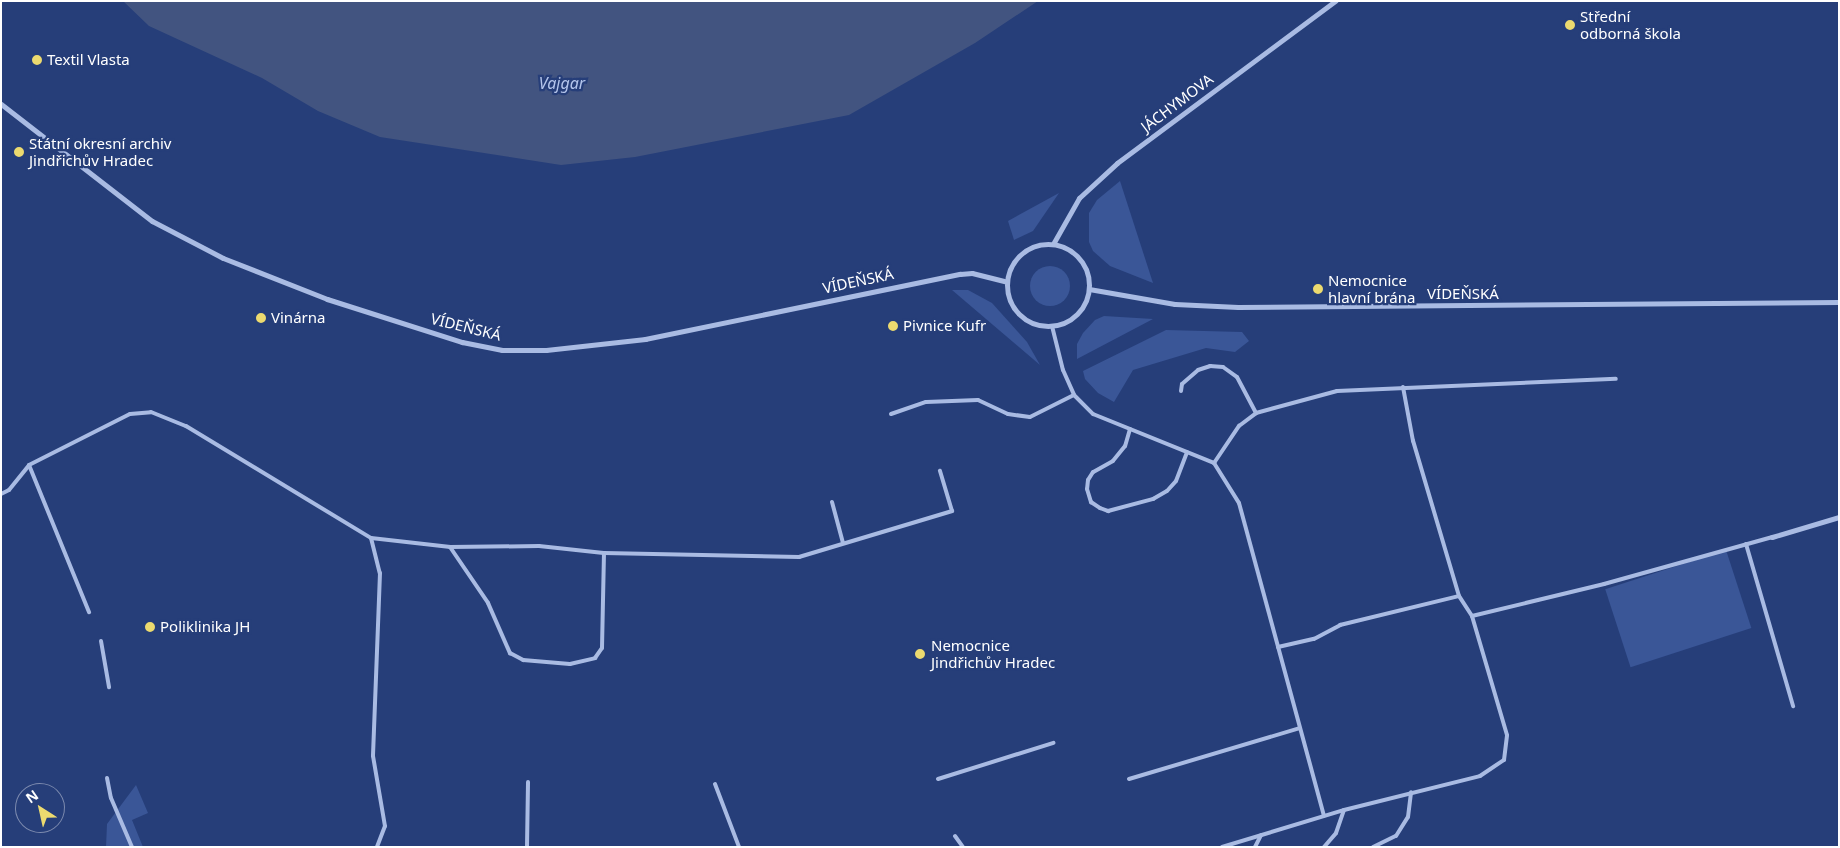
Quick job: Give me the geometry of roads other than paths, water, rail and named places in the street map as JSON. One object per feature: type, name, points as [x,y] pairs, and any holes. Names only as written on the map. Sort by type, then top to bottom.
[{"type":"street","name":"JÁCHYMOVA","points":[[1053,244],[1079,198],[1117,163],[1335,1]]},
{"type":"street","name":"VÍDEŇSKÁ","points":[[1,104],[152,221],[223,258],[336,302],[462,342],[494,348],[546,350],[645,339],[960,274],[972,273],[1007,282]]},
{"type":"street","points":[[1053,244],[1065,247],[1084,264],[1089,289],[1077,314],[1052,326],[1034,323],[1019,315],[1012,305],[1007,282],[1010,269],[1027,249],[1053,244]]},
{"type":"street","name":"VÍDEŇSKÁ","points":[[1089,289],[1175,304],[1238,308],[1839,302]]},
{"type":"street","points":[[1772,537],[1839,517]]},
{"type":"lane","points":[[1052,326],[1063,370],[1074,395],[1093,414],[1214,463],[1239,503],[1324,816]]},
{"type":"lane","points":[[1180,392],[1182,384],[1198,370],[1210,366],[1223,367],[1237,377],[1256,413]]},
{"type":"lane","points":[[1214,463],[1239,426],[1256,413],[1337,390],[1616,379]]},
{"type":"lane","points":[[1222,847],[1344,810],[1480,776],[1504,760],[1507,735],[1472,616],[1460,596],[1413,441],[1403,387]]},
{"type":"lane","points":[[890,414],[926,402],[978,400],[1008,414],[1030,418],[1074,395]]},
{"type":"lane","points":[[1,494],[9,490],[29,465],[130,414],[152,412],[186,426],[371,538],[450,547],[539,546],[604,553],[772,558],[799,557],[952,511],[940,471]]},
{"type":"lane","points":[[1130,429],[1125,446],[1113,461],[1094,472],[1088,480],[1087,489],[1092,502],[1100,508],[1108,510],[1153,499],[1167,491],[1176,481],[1187,452]]},
{"type":"lane","points":[[29,465],[89,612]]},
{"type":"lane","points":[[832,502],[843,543]]},
{"type":"lane","points":[[1472,616],[1604,584],[1772,537]]},
{"type":"lane","points":[[371,538],[380,573],[373,756],[385,826],[377,847]]},
{"type":"lane","points":[[1746,544],[1793,706]]},
{"type":"lane","points":[[450,547],[488,603],[510,653],[523,660],[570,664],[595,658],[602,648],[604,553]]},
{"type":"lane","points":[[1278,647],[1314,639],[1340,625],[1460,596]]},
{"type":"lane","points":[[101,641],[109,687]]},
{"type":"lane","points":[[1129,779],[1300,728]]},
{"type":"lane","points":[[938,779],[1054,743]]},
{"type":"lane","points":[[107,778],[110,798],[132,847]]},
{"type":"lane","points":[[527,847],[528,782]]},
{"type":"lane","points":[[715,784],[739,847]]},
{"type":"lane","points":[[1374,847],[1396,836],[1408,817],[1411,792]]},
{"type":"lane","points":[[1324,847],[1336,833],[1344,810]]},
{"type":"lane","points":[[1255,847],[1261,835]]},
{"type":"lane","points":[[955,836],[963,847]]},
{"type":"water","name":"Vajgar","points":[[123,1],[1038,1],[975,43],[849,115],[635,157],[561,165],[380,137],[318,111],[262,78],[149,26]]},
{"type":"place","name":"Střední odborná škola","points":[[1570,25]]},
{"type":"place","name":"Textil Vlasta","points":[[37,60]]},
{"type":"place","name":"Státní okresní archiv Jindřichův Hradec","points":[[19,152]]},
{"type":"place","name":"Nemocnice hlavní brána","points":[[1318,289]]},
{"type":"place","name":"Vinárna","points":[[261,318]]},
{"type":"place","name":"Pivnice Kufr","points":[[893,326]]},
{"type":"place","name":"Poliklinika JH","points":[[150,627]]},
{"type":"place","name":"Nemocnice Jindřichův Hradec","points":[[920,654]]}]
